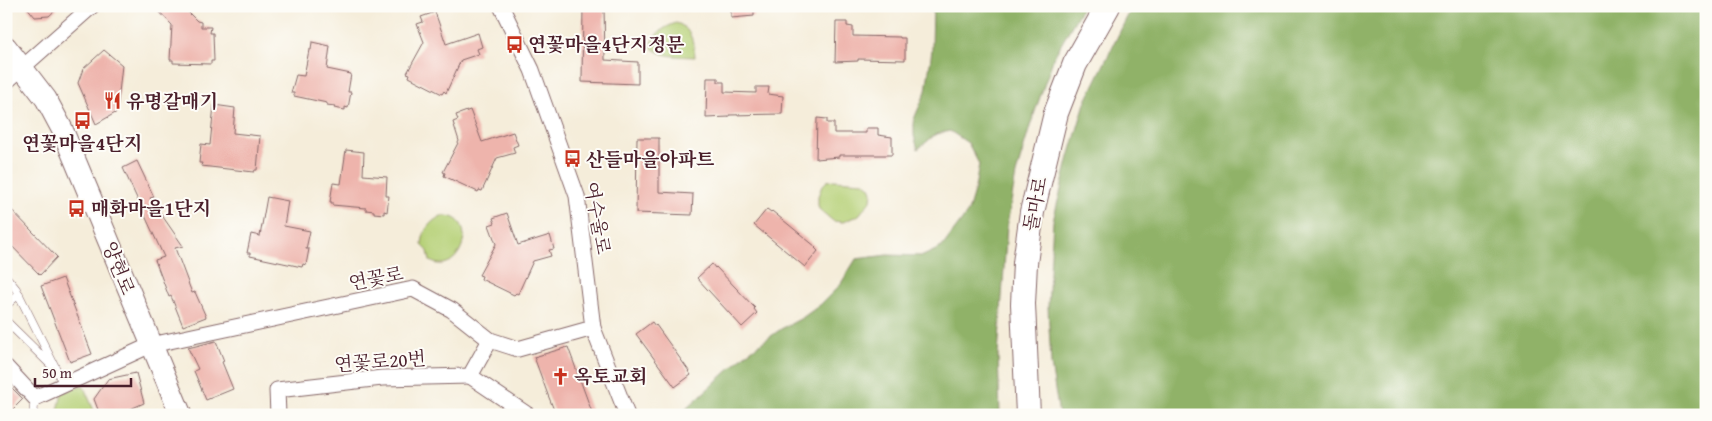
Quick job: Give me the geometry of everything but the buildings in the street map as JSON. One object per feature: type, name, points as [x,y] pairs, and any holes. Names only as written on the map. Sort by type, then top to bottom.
[{"type":"main road","name":"돌마로","points":[[1028,415],[1023,304],[1025,262],[1032,212],[1056,113],[1075,64],[1108,6]]},
{"type":"main road","name":"양현로","points":[[6,47],[46,99],[62,130],[180,415]]},
{"type":"street","points":[[6,82],[92,6]]},
{"type":"street","name":"여수울로","points":[[501,6],[532,70],[578,196],[593,328],[627,415]]},
{"type":"street","name":"연꽃로","points":[[34,407],[61,379],[151,345],[413,289],[452,310],[490,340],[518,349],[593,328]]},
{"type":"street","points":[[490,340],[470,376],[528,415]]},
{"type":"street","points":[[6,367],[34,407]]},
{"type":"street","name":"연꽃로20번","points":[[278,415],[277,390],[382,378],[470,376]]},
{"type":"lane","points":[[6,278],[19,294],[61,379]]},
{"type":"lane","points":[[6,306],[19,294]]},
{"type":"lane","points":[[6,321],[61,379]]},
{"type":"lane","points":[[26,415],[34,407]]},
{"type":"green space","points":[[933,6],[1083,6],[1054,57],[1016,174],[1007,225],[998,355],[1000,415],[683,415],[687,408],[747,353],[820,305],[840,285],[856,259],[887,255],[923,256],[942,247],[968,212],[979,164],[968,143],[950,131],[936,134],[918,149],[914,136],[914,119],[926,91],[932,50]]},
{"type":"green space","points":[[1134,6],[1706,6],[1706,415],[1059,415],[1051,364],[1048,307],[1053,221],[1085,103]]},
{"type":"green space","points":[[676,23],[685,28],[691,36],[695,57],[660,53],[650,46],[660,32]]},
{"type":"green space","points":[[827,181],[864,182],[870,187],[872,192],[871,200],[859,215],[843,222],[833,221],[819,209],[818,196],[822,186]]},
{"type":"green space","points":[[441,216],[454,218],[461,224],[464,234],[458,254],[451,261],[441,264],[430,261],[428,251],[422,245],[427,228]]},
{"type":"green space","points":[[83,385],[96,415],[57,415],[62,393]]},
{"type":"place","name":"연꽃마을4단지정문","points":[[514,44]]},
{"type":"place","name":"유명갈매기","points":[[112,101]]},
{"type":"place","name":"연꽃마을4단지","points":[[82,120]]},
{"type":"place","name":"산들마을아파트","points":[[572,159]]},
{"type":"place","name":"매화마을1단지","points":[[77,208]]},
{"type":"place","name":"옥토교회","points":[[560,376]]}]
